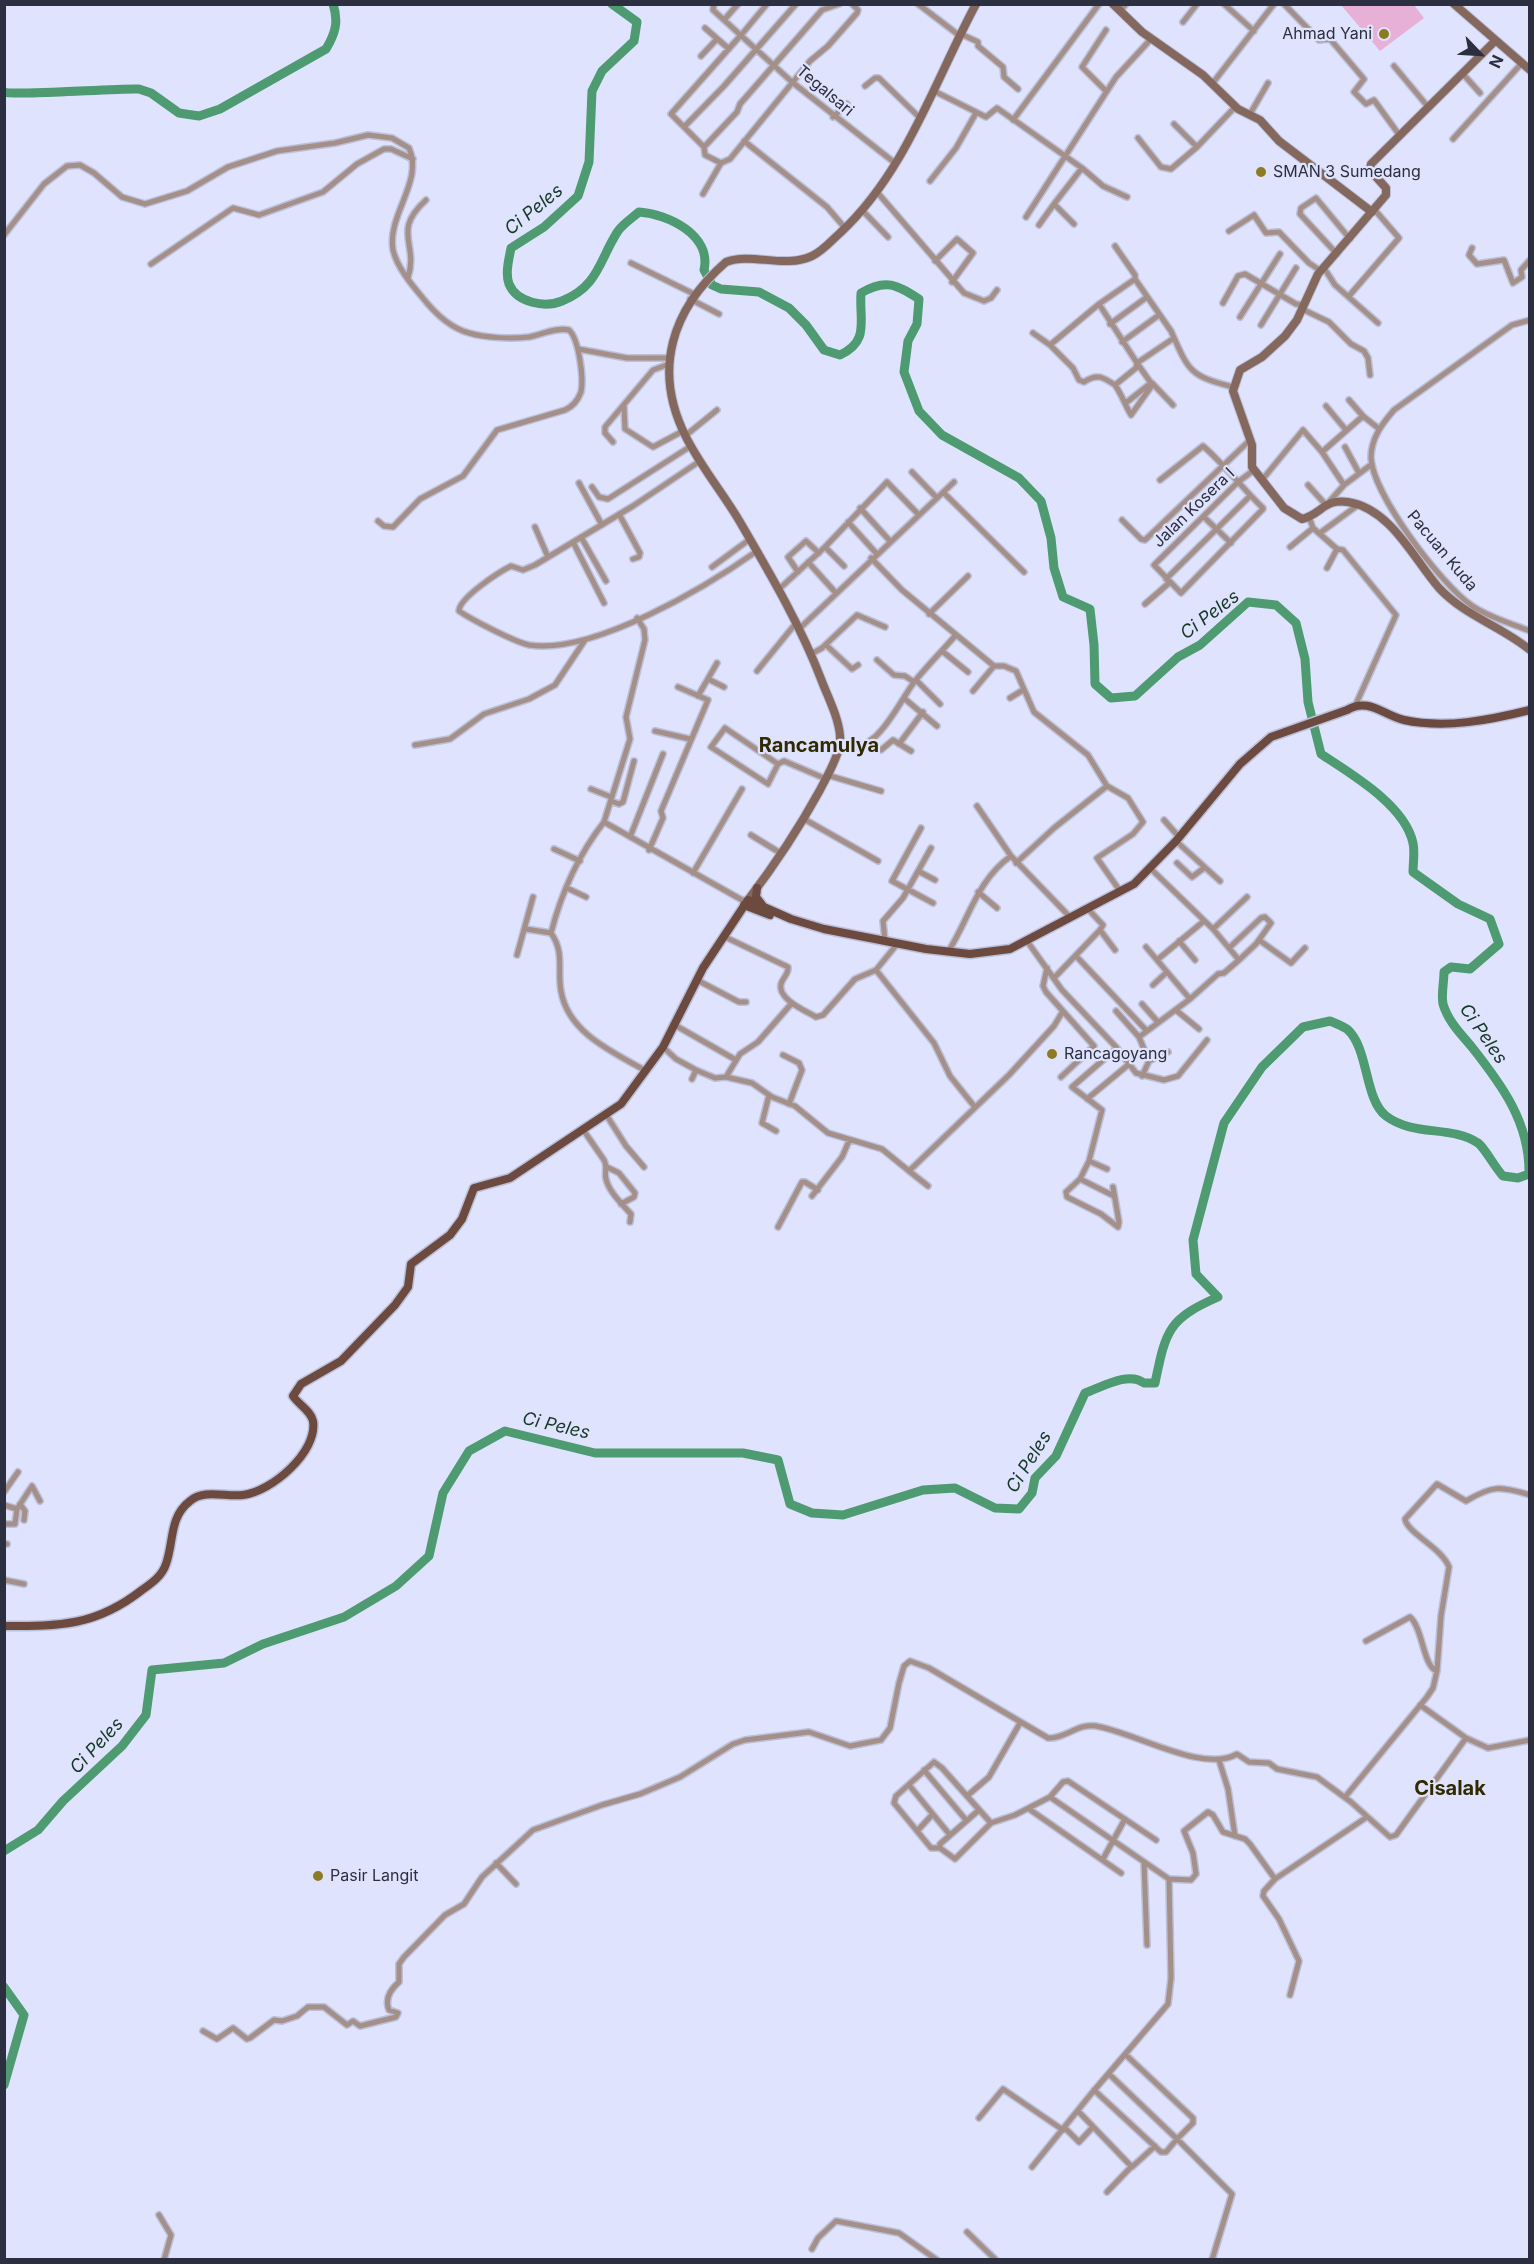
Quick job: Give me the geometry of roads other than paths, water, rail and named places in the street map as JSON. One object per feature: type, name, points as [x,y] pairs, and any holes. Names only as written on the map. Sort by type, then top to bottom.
[{"type":"main road","points":[[4,1626],[84,1621],[109,1613],[160,1575],[167,1563],[176,1520],[192,1499],[201,1495],[242,1495],[258,1491],[277,1480],[304,1451],[312,1431],[312,1417],[293,1396],[297,1388],[336,1365],[394,1305],[408,1287],[412,1262],[450,1235],[462,1219],[472,1190],[510,1178],[607,1116],[621,1104],[663,1047],[697,980],[745,902],[791,919],[898,944],[970,954],[1004,951],[1120,891],[1150,868],[1240,764],[1259,747],[1283,731],[1347,710],[1356,704],[1369,705],[1403,719],[1450,722],[1493,719],[1530,710]]},
{"type":"main road","points":[[757,888],[756,897],[763,910]]},
{"type":"main road","points":[[735,917],[763,910]]},
{"type":"street","points":[[714,4],[713,10],[724,20],[738,4]]},
{"type":"street","points":[[721,163],[705,155],[704,147],[671,114],[671,111],[767,4]]},
{"type":"street","points":[[684,127],[757,49],[795,4]]},
{"type":"street","points":[[703,194],[721,163],[730,159],[792,82],[857,13],[858,10],[852,4]]},
{"type":"street","points":[[918,4],[961,35],[978,42],[978,46],[1003,67],[1004,77],[1018,89]]},
{"type":"street","points":[[1013,120],[1099,4]]},
{"type":"street","points":[[1113,4],[1123,7],[1151,39],[1203,75],[1236,106],[1260,120],[1279,141],[1373,210],[1399,238],[1349,296]]},
{"type":"street","points":[[1183,22],[1197,4]]},
{"type":"street","points":[[1224,4],[1254,31]]},
{"type":"street","points":[[1212,84],[1274,4]]},
{"type":"street","points":[[1284,4],[1319,40],[1330,39],[1364,79],[1354,92],[1366,104],[1374,100],[1400,136]]},
{"type":"street","points":[[1454,4],[1530,70]]},
{"type":"street","points":[[704,147],[737,112],[740,104],[822,10],[838,5]]},
{"type":"street","points":[[604,822],[745,902],[782,854],[826,777],[839,746],[836,721],[811,654],[757,551],[684,433],[672,390],[669,361],[677,326],[694,293],[717,270],[732,260],[801,260],[813,255],[862,210],[895,164],[920,118],[961,35],[973,5]]},
{"type":"street","name":"Tegalsari","points":[[724,20],[833,117],[895,164]]},
{"type":"street","points":[[705,28],[729,49]]},
{"type":"street","points":[[1106,30],[1082,67],[1106,91]]},
{"type":"street","points":[[702,56],[717,39]]},
{"type":"street","points":[[1026,217],[1106,91],[1151,39]]},
{"type":"street","points":[[1495,41],[1371,164],[1370,170],[1387,191],[1350,239],[1322,270],[1291,328],[1277,344],[1240,370],[1233,387],[1234,398],[1250,440],[1254,470],[1291,513],[1302,519],[1309,517],[1327,504],[1344,485],[1372,464],[1372,451],[1378,428],[1394,410],[1512,325],[1530,320]]},
{"type":"street","points":[[1454,139],[1481,104],[1521,64]]},
{"type":"street","points":[[1394,66],[1429,108]]},
{"type":"street","points":[[1463,74],[1480,93]]},
{"type":"street","points":[[866,86],[875,78],[879,78],[920,118]]},
{"type":"street","points":[[1250,114],[1268,83]]},
{"type":"street","points":[[934,91],[986,117],[997,108],[1083,168],[1102,186],[1127,197]]},
{"type":"street","points":[[833,117],[847,104]]},
{"type":"street","points":[[1137,138],[1167,170],[1179,164],[1236,106]]},
{"type":"street","points":[[930,181],[956,148],[976,113]]},
{"type":"street","points":[[1174,124],[1197,147]]},
{"type":"street","points":[[4,235],[44,184],[58,171],[75,164],[94,173],[122,197],[145,204],[187,191],[228,167],[262,155],[368,135],[392,138],[409,148],[413,159],[413,174],[398,211],[393,240],[393,251],[408,278],[432,310],[461,330],[484,336],[521,338],[566,329],[573,334],[579,349],[580,393],[571,408],[548,417],[497,430],[463,476],[426,495],[393,527],[384,526],[378,521]]},
{"type":"street","points":[[744,141],[827,207],[845,228]]},
{"type":"street","points":[[151,264],[233,208],[260,216],[323,192],[357,164],[384,149],[392,149],[413,159]]},
{"type":"street","points":[[1039,225],[1083,168]]},
{"type":"street","points":[[877,192],[952,282],[964,293],[980,301],[991,298],[997,290]]},
{"type":"street","points":[[1337,254],[1300,214],[1301,208],[1316,198],[1350,239]]},
{"type":"street","points":[[408,278],[412,263],[407,227],[412,214],[426,200]]},
{"type":"street","points":[[1054,204],[1074,224]]},
{"type":"street","points":[[862,210],[888,237]]},
{"type":"street","points":[[1229,231],[1254,215],[1266,233],[1279,232],[1309,263],[1322,270],[1335,285],[1378,323]]},
{"type":"street","points":[[934,261],[957,239],[973,253],[952,282]]},
{"type":"street","points":[[1115,246],[1198,378],[1233,387]]},
{"type":"street","points":[[1472,248],[1469,255],[1478,264],[1504,260],[1513,283],[1522,277],[1521,270],[1530,260]]},
{"type":"street","points":[[1240,317],[1280,254]]},
{"type":"street","points":[[631,262],[694,293],[719,314]]},
{"type":"street","points":[[1261,325],[1296,268]]},
{"type":"street","points":[[1223,303],[1241,274],[1261,282],[1329,322],[1351,344],[1364,351],[1368,358],[1370,375]]},
{"type":"street","points":[[1050,345],[1099,304],[1135,279]]},
{"type":"street","points":[[1110,324],[1146,297]]},
{"type":"street","points":[[1099,304],[1137,363],[1173,405]]},
{"type":"street","points":[[1122,342],[1159,315]]},
{"type":"street","points":[[1033,333],[1050,345],[1073,368],[1079,380],[1084,382],[1097,375],[1115,385],[1132,415],[1152,383]]},
{"type":"street","points":[[1115,385],[1136,368],[1137,363],[1174,338]]},
{"type":"street","points":[[579,349],[627,358],[669,361]]},
{"type":"street","points":[[612,442],[604,430],[654,370],[669,361]]},
{"type":"street","points":[[1124,401],[1127,402],[1152,383]]},
{"type":"street","points":[[1348,400],[1378,428]]},
{"type":"street","points":[[624,406],[625,429],[653,447],[684,433],[717,410]]},
{"type":"street","points":[[1326,406],[1346,430]]},
{"type":"street","points":[[1322,452],[1363,416]]},
{"type":"street","points":[[1262,480],[1303,430],[1322,452],[1344,485]]},
{"type":"street","points":[[1122,520],[1145,540],[1250,440]]},
{"type":"street","points":[[592,487],[599,497],[608,499],[691,446]]},
{"type":"street","points":[[1160,480],[1202,446],[1263,511],[1179,592],[1168,581]]},
{"type":"street","points":[[1345,447],[1359,473]]},
{"type":"street","points":[[700,461],[548,557],[523,570],[512,566],[498,573],[461,603],[459,611],[527,644],[543,646],[585,640],[706,586],[757,551]]},
{"type":"street","name":"Pacuan Kuda","points":[[1372,464],[1397,521],[1457,591],[1480,610],[1530,631]]},
{"type":"street","name":"Jalan Kosera I","points":[[1168,581],[1154,565],[1238,482],[1254,470]]},
{"type":"street","points":[[912,472],[937,498]]},
{"type":"street","points":[[778,590],[819,553],[860,508],[888,482],[919,515]]},
{"type":"street","points":[[757,671],[798,626],[954,482]]},
{"type":"street","points":[[579,483],[602,525]]},
{"type":"street","points":[[1308,485],[1327,504],[1358,505],[1383,519],[1438,587],[1455,603],[1530,650]]},
{"type":"street","points":[[944,493],[1024,572]]},
{"type":"street","points":[[1145,604],[1250,496]]},
{"type":"street","points":[[1320,533],[1358,505]]},
{"type":"street","points":[[860,508],[890,542]]},
{"type":"street","points":[[619,514],[640,553],[639,557],[633,559]]},
{"type":"street","points":[[1204,517],[1230,543]]},
{"type":"street","points":[[1309,517],[1313,528],[1337,549],[1344,550],[1396,615],[1356,704]]},
{"type":"street","points":[[848,522],[876,553]]},
{"type":"street","points":[[535,527],[548,557]]},
{"type":"street","points":[[1290,547],[1313,528]]},
{"type":"street","points":[[581,537],[606,581]]},
{"type":"street","points":[[712,567],[750,539]]},
{"type":"street","points":[[798,572],[788,557],[806,541],[819,553]]},
{"type":"street","points":[[573,542],[604,603]]},
{"type":"street","points":[[825,547],[844,566]]},
{"type":"street","points":[[1328,568],[1337,549]]},
{"type":"street","points":[[871,558],[955,636],[994,666],[1004,666],[1016,671],[1037,716],[1088,755],[1107,786],[1128,798],[1143,818],[1138,829],[1097,858],[1120,891]]},
{"type":"street","points":[[808,562],[835,592]]},
{"type":"street","points":[[929,614],[968,576]]},
{"type":"street","points":[[811,654],[826,645],[857,615],[885,627]]},
{"type":"street","points":[[551,933],[567,888],[580,861],[604,822],[630,739],[626,717],[645,640],[644,629],[637,618]]},
{"type":"street","points":[[839,746],[852,749],[869,742],[905,699],[915,681],[955,636]]},
{"type":"street","points":[[415,746],[450,739],[484,714],[530,699],[555,685],[585,640]]},
{"type":"street","points":[[826,645],[852,669],[858,665]]},
{"type":"street","points":[[942,651],[968,672]]},
{"type":"street","points":[[877,660],[894,675],[904,675],[915,681],[940,704]]},
{"type":"street","points":[[698,696],[717,663]]},
{"type":"street","points":[[973,691],[994,666]]},
{"type":"street","points":[[708,679],[724,687]]},
{"type":"street","points":[[650,850],[663,818],[661,811],[708,700],[678,687]]},
{"type":"street","points":[[1010,698],[1023,690]]},
{"type":"street","points":[[905,699],[937,726]]},
{"type":"street","points":[[899,744],[923,712]]},
{"type":"street","points":[[778,764],[725,728],[711,747],[768,784],[778,764],[784,761],[826,777],[881,791]]},
{"type":"street","points":[[655,731],[690,739]]},
{"type":"street","points":[[869,742],[881,750],[893,740],[911,751]]},
{"type":"street","points":[[630,837],[663,754]]},
{"type":"street","points":[[591,789],[619,804],[623,801],[634,761]]},
{"type":"street","points":[[1016,863],[1054,828],[1107,786]]},
{"type":"street","points":[[693,873],[742,789]]},
{"type":"street","points":[[977,806],[1016,863],[1070,917]]},
{"type":"street","points":[[804,819],[878,861]]},
{"type":"street","points":[[1164,820],[1177,839],[1204,868],[1221,881]]},
{"type":"street","points":[[921,828],[892,880],[933,903]]},
{"type":"street","points":[[751,835],[782,854]]},
{"type":"street","points":[[885,941],[883,921],[908,889],[931,848]]},
{"type":"street","points":[[554,849],[580,861]]},
{"type":"street","points":[[948,952],[978,891],[993,871],[1011,856]]},
{"type":"street","points":[[1177,862],[1192,877],[1204,868]]},
{"type":"street","points":[[1150,868],[1213,929],[1239,960]]},
{"type":"street","points":[[918,871],[935,880]]},
{"type":"street","points":[[567,888],[586,897]]},
{"type":"street","points":[[978,891],[997,908]]},
{"type":"street","points":[[518,955],[533,897]]},
{"type":"street","points":[[1213,929],[1247,897]]},
{"type":"street","points":[[1054,978],[1103,926],[1087,908]]},
{"type":"street","points":[[1139,1037],[1157,1021],[1177,1011],[1218,974],[1224,973],[1259,940],[1271,925],[1264,917],[1229,948]]},
{"type":"street","points":[[1157,960],[1204,921]]},
{"type":"street","points":[[526,928],[551,933],[559,945],[562,960],[561,992],[575,1021],[595,1041],[646,1072]]},
{"type":"street","points":[[1100,930],[1115,950]]},
{"type":"street","points":[[723,936],[788,967],[780,989],[792,1003],[819,1017],[855,979],[876,970],[898,944]]},
{"type":"street","points":[[1259,940],[1291,963],[1305,948]]},
{"type":"street","points":[[1027,941],[1086,1017],[1117,1048],[1128,1065],[1142,1076],[1164,1080],[1178,1076],[1207,1040]]},
{"type":"street","points":[[1179,941],[1195,960]]},
{"type":"street","points":[[1146,947],[1190,999]]},
{"type":"street","points":[[1076,956],[1146,1030]]},
{"type":"street","points":[[1047,968],[1044,989],[1094,1046],[1061,1077]]},
{"type":"street","points":[[876,970],[934,1043],[950,1076],[974,1106]]},
{"type":"street","points":[[1153,985],[1167,972]]},
{"type":"street","points":[[697,980],[739,1002],[746,1002]]},
{"type":"street","points":[[726,1077],[736,1060],[758,1042],[792,1003]]},
{"type":"street","points":[[1142,1004],[1157,1021]]},
{"type":"street","points":[[909,1171],[933,1150],[974,1106],[1009,1075],[1054,1026],[1064,1011]]},
{"type":"street","points":[[1116,1011],[1139,1037],[1149,1060]]},
{"type":"street","points":[[1177,1011],[1199,1029]]},
{"type":"street","points":[[673,1024],[736,1060]]},
{"type":"street","points":[[663,1047],[676,1059],[715,1078],[726,1077],[752,1083],[769,1095],[795,1106],[828,1133],[882,1149],[928,1186]]},
{"type":"street","points":[[1113,1186],[1118,1227],[1101,1214],[1066,1197],[1066,1192],[1080,1179],[1089,1161],[1102,1110],[1072,1089],[1073,1085],[1117,1048]]},
{"type":"street","points":[[1142,1076],[1149,1060],[1168,1052]]},
{"type":"street","points":[[783,1055],[799,1063],[802,1070],[789,1104]]},
{"type":"street","points":[[1087,1099],[1128,1065]]},
{"type":"street","points":[[692,1079],[696,1070]]},
{"type":"street","points":[[769,1095],[762,1123],[776,1131]]},
{"type":"street","points":[[607,1116],[626,1146],[644,1167]]},
{"type":"street","points":[[584,1131],[607,1167],[619,1173],[635,1193],[634,1197],[621,1204]]},
{"type":"street","points":[[812,1196],[842,1157],[849,1141]]},
{"type":"street","points":[[1089,1161],[1107,1169]]},
{"type":"street","points":[[607,1167],[605,1178],[621,1204],[632,1214],[630,1222]]},
{"type":"street","points":[[1080,1179],[1114,1196]]},
{"type":"street","points":[[778,1227],[786,1215],[795,1191],[804,1181],[818,1190]]},
{"type":"street","points":[[4,1492],[18,1472]]},
{"type":"street","points":[[1345,1797],[1433,1688],[1437,1671],[1441,1616],[1449,1567],[1436,1547],[1407,1526],[1405,1519],[1437,1484],[1466,1501],[1486,1489],[1495,1488],[1530,1495]]},
{"type":"street","points":[[4,1524],[15,1524],[19,1506],[32,1486],[40,1501]]},
{"type":"street","points":[[4,1505],[19,1506],[25,1510],[24,1520]]},
{"type":"street","points":[[4,1580],[24,1584]]},
{"type":"street","points":[[1366,1641],[1410,1617],[1415,1623],[1430,1667],[1437,1671]]},
{"type":"street","points":[[203,2031],[217,2039],[233,2028],[246,2039],[274,2020],[288,2019],[314,2006],[324,2007],[347,2025],[353,2021],[360,2026],[374,2024],[396,2017],[398,2013],[389,2010],[387,2000],[400,1977],[399,1964],[445,1915],[464,1904],[482,1877],[533,1830],[602,1804],[640,1794],[680,1777],[739,1742],[809,1732],[850,1746],[881,1740],[893,1720],[898,1683],[908,1662],[929,1668],[1041,1736],[1054,1738],[1088,1726],[1095,1726],[1188,1755],[1219,1760],[1231,1759],[1236,1754],[1249,1762],[1269,1763],[1275,1768],[1317,1777],[1345,1797],[1386,1836],[1393,1837],[1467,1738]]},
{"type":"street","points":[[1420,1705],[1467,1738],[1488,1748],[1530,1740]]},
{"type":"street","points":[[967,1796],[989,1777],[1020,1723]]},
{"type":"street","points":[[1219,1760],[1227,1788],[1235,1836]]},
{"type":"street","points":[[991,1822],[938,1764],[932,1763],[924,1770],[896,1796],[894,1803],[931,1848],[940,1848],[955,1860],[991,1822],[1029,1809],[1050,1797],[1066,1780],[1156,1840]]},
{"type":"street","points":[[924,1770],[966,1820]]},
{"type":"street","points":[[909,1785],[950,1835]]},
{"type":"street","points":[[1050,1797],[1169,1879],[1191,1880],[1197,1874],[1193,1853],[1184,1831],[1195,1820],[1211,1813],[1223,1832],[1250,1844],[1275,1879]]},
{"type":"street","points":[[1029,1809],[1121,1873]]},
{"type":"street","points":[[940,1848],[940,1844],[979,1810]]},
{"type":"street","points":[[918,1830],[932,1815]]},
{"type":"street","points":[[1290,1995],[1299,1961],[1279,1919],[1263,1896],[1275,1879],[1367,1818]]},
{"type":"street","points":[[1103,1859],[1125,1819]]},
{"type":"street","points":[[496,1863],[516,1884]]},
{"type":"street","points":[[1144,1863],[1147,1945]]},
{"type":"street","points":[[1032,2168],[1094,2090],[1168,2004],[1171,1978],[1169,1879]]},
{"type":"street","points":[[1094,2090],[1163,2153],[1193,2123],[1193,2118],[1126,2055]]},
{"type":"street","points":[[1108,2074],[1178,2139],[1232,2194],[1212,2259]]},
{"type":"street","points":[[979,2118],[1004,2089],[1064,2129],[1079,2142],[1093,2127]]},
{"type":"street","points":[[1078,2111],[1131,2167]]},
{"type":"street","points":[[1107,2192],[1155,2146]]},
{"type":"street","points":[[159,2215],[171,2235],[164,2259]]},
{"type":"street","points":[[812,2249],[818,2238],[836,2221],[899,2233],[937,2259]]},
{"type":"street","points":[[967,2232],[996,2259]]},
{"type":"waterway","points":[[4,92],[139,89],[151,93],[179,113],[199,116],[220,109],[326,49],[335,28],[336,17],[333,4]]},
{"type":"waterway","name":"Ci Peles","points":[[4,1851],[38,1830],[63,1801],[122,1746],[146,1715],[152,1670],[224,1663],[263,1644],[344,1617],[396,1586],[429,1556],[443,1493],[469,1451],[505,1431],[595,1453],[743,1453],[778,1460],[790,1504],[812,1513],[843,1515],[923,1490],[955,1488],[995,1508],[1019,1509],[1032,1493],[1035,1478],[1056,1456],[1085,1393],[1123,1379],[1155,1383],[1162,1350],[1172,1328],[1189,1312],[1218,1297],[1196,1274],[1193,1240],[1224,1123],[1262,1067],[1303,1027],[1330,1021],[1347,1029],[1359,1048],[1374,1098],[1386,1116],[1408,1127],[1456,1134],[1478,1143],[1503,1176],[1518,1178],[1529,1174],[1525,1138],[1512,1105],[1493,1075],[1451,1021],[1443,1004],[1444,972],[1451,967],[1470,969],[1499,944],[1490,919],[1458,904],[1413,872],[1413,843],[1408,829],[1399,816],[1375,792],[1321,754],[1308,702],[1305,659],[1296,623],[1276,605],[1248,602],[1200,645],[1178,657],[1135,696],[1111,698],[1095,684],[1090,609],[1063,597],[1054,568],[1051,538],[1041,501],[1019,478],[942,435],[919,411],[904,372],[908,341],[917,324],[919,299],[898,287],[878,286],[861,293],[859,337],[856,343],[840,355],[824,350],[806,325],[789,308],[759,292],[721,289],[712,285],[704,270],[705,258],[701,246],[695,237],[663,217],[639,212],[618,231],[591,280],[574,295],[555,303],[540,304],[525,300],[513,290],[507,275],[511,248],[544,227],[578,196],[589,162],[592,91],[602,71],[634,41],[637,22],[612,4]]},
{"type":"waterway","name":"Ci Peles","points":[[4,1987],[24,2015],[4,2085]]},
{"type":"place","name":"Ahmad Yani","points":[[1384,34]]},
{"type":"place","name":"SMAN 3 Sumedang","points":[[1261,172]]},
{"type":"place","name":"Rancagoyang","points":[[1052,1054]]},
{"type":"place","name":"Pasir Langit","points":[[318,1876]]},
{"type":"district","name":"Rancamulya","points":[[819,746]]},
{"type":"district","name":"Cisalak","points":[[1450,1789]]}]
